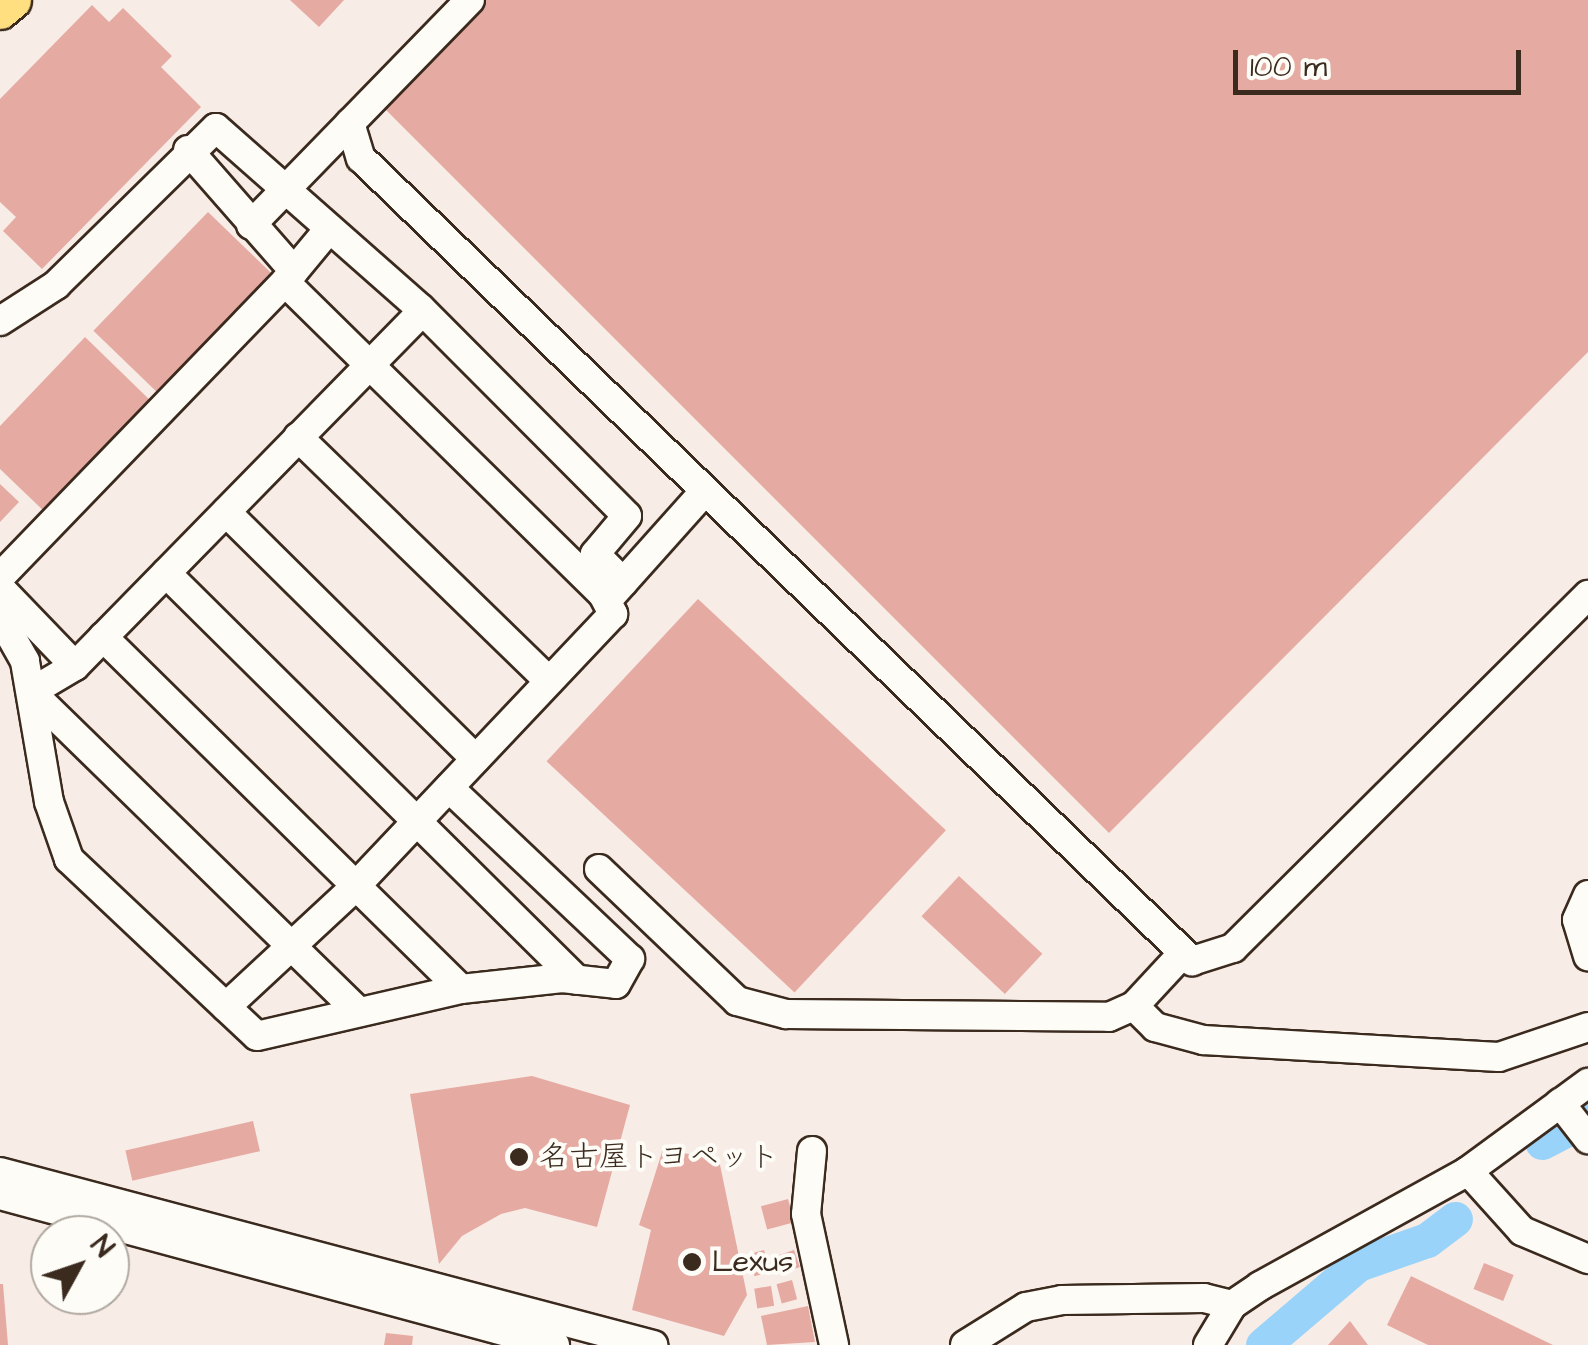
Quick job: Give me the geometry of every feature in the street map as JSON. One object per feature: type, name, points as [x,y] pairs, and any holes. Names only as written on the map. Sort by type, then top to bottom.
[{"type":"main road","points":[[0,11],[13,0]]},
{"type":"street","points":[[251,225],[470,0]]},
{"type":"street","points":[[350,123],[361,158],[1192,961],[1234,948],[1588,595]]},
{"type":"street","points":[[0,321],[56,285],[188,150],[216,128],[421,310],[627,516],[586,561]]},
{"type":"street","points":[[188,150],[289,277],[369,365],[586,561],[615,592]]},
{"type":"street","points":[[0,577],[289,277],[329,229]]},
{"type":"street","points":[[32,692],[75,666],[421,310]]},
{"type":"street","points":[[298,438],[549,681]]},
{"type":"street","points":[[226,1007],[356,887],[613,614],[615,592],[705,491]]},
{"type":"street","points":[[226,512],[476,758]]},
{"type":"street","points":[[166,572],[578,980]]},
{"type":"street","points":[[0,588],[75,666]]},
{"type":"street","points":[[0,617],[18,639],[32,692],[49,802],[69,859],[257,1036],[460,988],[578,980],[616,984],[630,959],[448,788]]},
{"type":"street","points":[[103,636],[460,988]]},
{"type":"street","points":[[32,692],[358,1012]]},
{"type":"street","points":[[600,868],[737,1001],[786,1014],[1110,1017],[1134,1006],[1183,953]]},
{"type":"street","points":[[1588,894],[1577,920],[1588,956]]},
{"type":"street","points":[[1134,1006],[1155,1027],[1203,1040],[1499,1057],[1588,1027]]},
{"type":"street","points":[[965,1345],[1026,1307],[1062,1300],[1204,1298],[1221,1324],[1468,1171],[1576,1123],[1588,1082]]},
{"type":"street","points":[[812,1151],[806,1214],[834,1345]]},
{"type":"street","points":[[1468,1171],[1522,1231],[1588,1259]]},
{"type":"street","points":[[0,1172],[652,1345]]},
{"type":"street","points":[[0,1195],[555,1345]]},
{"type":"building","points":[[290,0],[344,0],[319,27]]},
{"type":"building","points":[[483,0],[1588,0],[1588,352],[1109,833],[380,104]]},
{"type":"building","points":[[92,5],[109,22],[123,8],[172,56],[161,67],[201,107],[42,269],[3,231],[16,217],[0,202],[0,99]]},
{"type":"building","points":[[208,212],[276,277],[161,396],[93,331]]},
{"type":"building","points":[[85,337],[154,404],[48,515],[0,469],[0,426]]},
{"type":"building","points":[[0,484],[19,502],[0,522]]},
{"type":"building","points":[[698,599],[946,830],[795,993],[547,761]]},
{"type":"building","points":[[959,876],[1042,954],[1005,994],[921,916]]},
{"type":"building","name":"名古屋トヨペット","points":[[532,1076],[630,1105],[597,1227],[525,1208],[501,1214],[462,1236],[439,1264],[410,1094]]},
{"type":"building","points":[[253,1121],[260,1151],[132,1181],[125,1150]]},
{"type":"building","name":"Lexus","points":[[663,1149],[719,1160],[747,1295],[724,1336],[632,1310],[651,1230],[639,1225]]},
{"type":"building","points":[[788,1199],[794,1222],[767,1229],[761,1206]]},
{"type":"building","points":[[764,1250],[770,1272],[754,1276],[749,1254]]},
{"type":"building","points":[[794,1250],[800,1267],[778,1275],[772,1257]]},
{"type":"building","points":[[1484,1263],[1514,1275],[1503,1301],[1474,1289]]},
{"type":"building","points":[[1411,1276],[1553,1345],[1428,1345],[1387,1325]]},
{"type":"building","points":[[792,1280],[797,1299],[782,1303],[777,1284]]},
{"type":"building","points":[[3,1284],[8,1345],[0,1345]]},
{"type":"building","points":[[771,1286],[774,1306],[757,1308],[754,1289]]},
{"type":"building","points":[[808,1306],[815,1342],[767,1345],[761,1316]]},
{"type":"building","points":[[1350,1321],[1368,1345],[1328,1345]]},
{"type":"building","points":[[386,1333],[413,1336],[412,1345],[384,1345]]},
{"type":"waterway","points":[[1542,1142],[1588,1118]]},
{"type":"waterway","points":[[1263,1345],[1358,1264],[1427,1240],[1455,1219]]},
{"type":"place","name":"名古屋トヨペット","points":[[519,1157]]},
{"type":"place","name":"Lexus","points":[[692,1262]]}]
